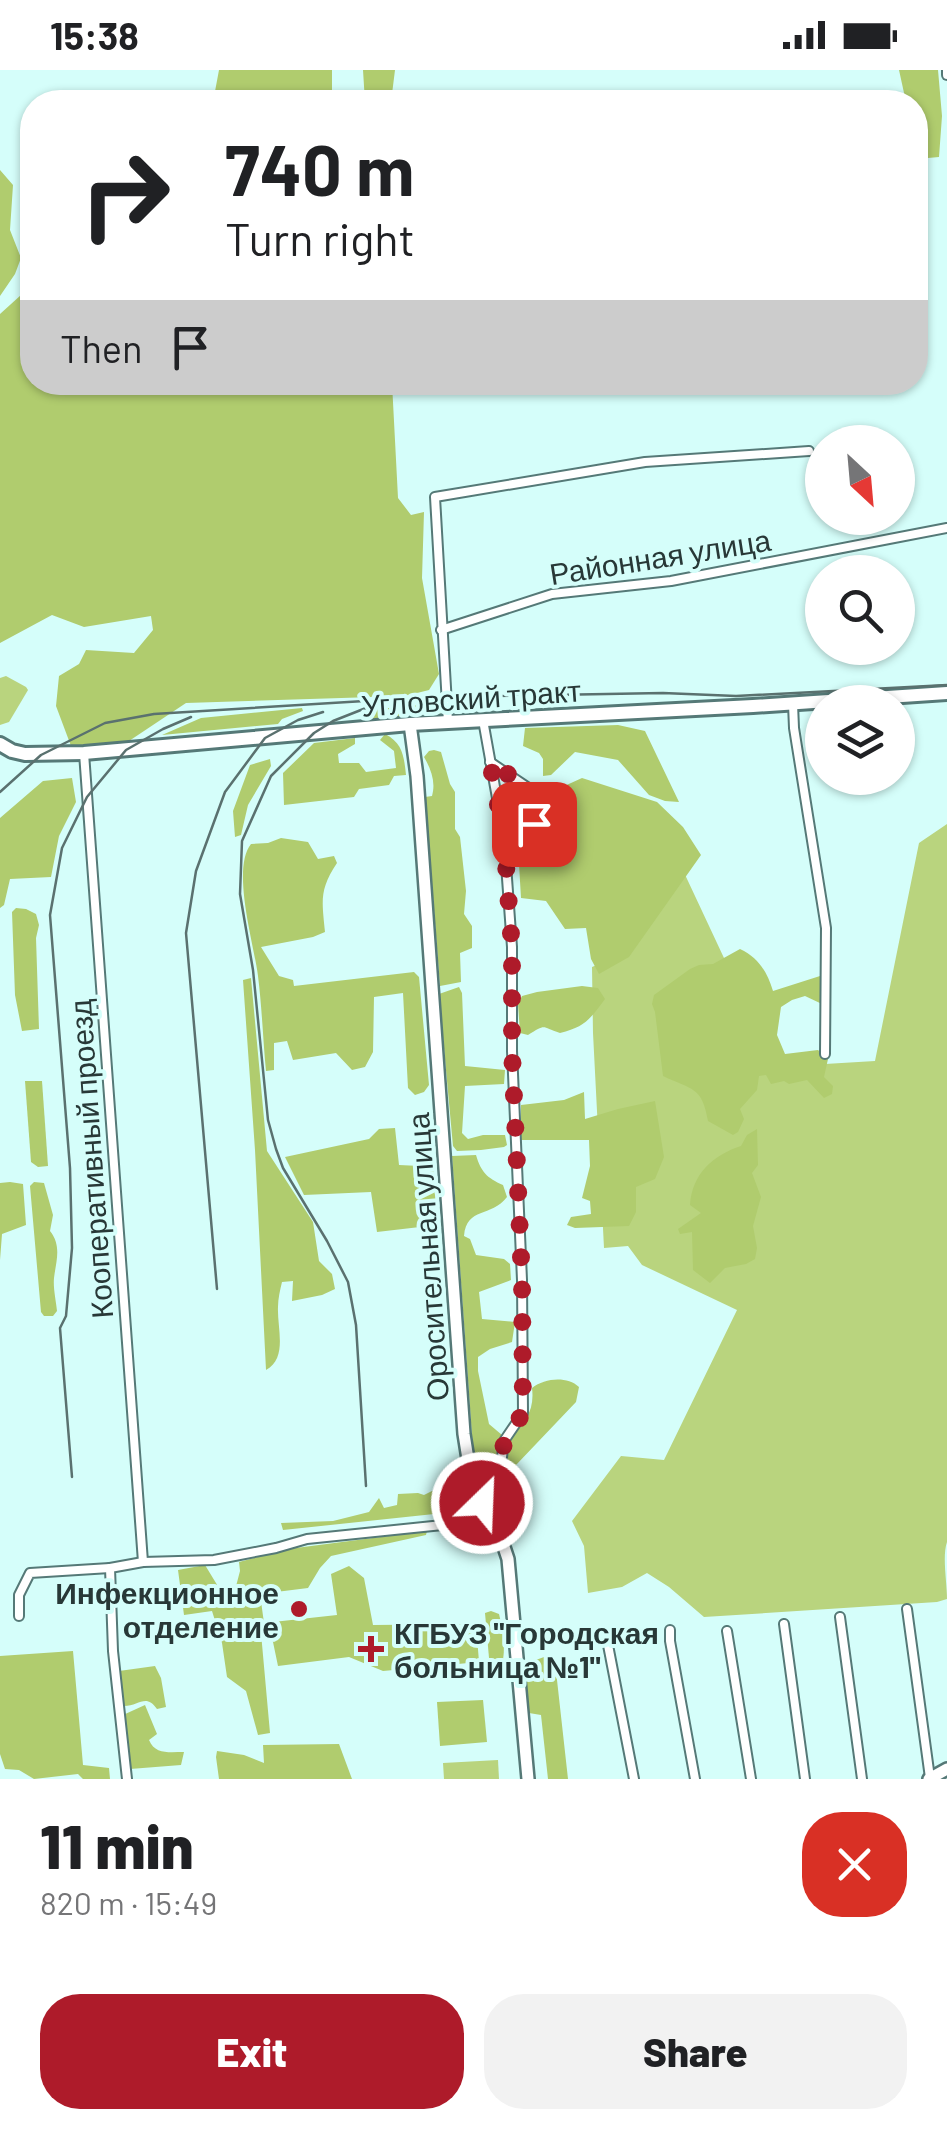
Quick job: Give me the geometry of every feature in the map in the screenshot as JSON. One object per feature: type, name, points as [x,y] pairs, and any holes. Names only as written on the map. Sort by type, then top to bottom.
[{"type":"highway","name":"Угловский тракт","points":[[0,744],[25,754],[84,753],[437,722],[947,692]]},
{"type":"main road","name":"Оросительная улица","points":[[410,724],[418,776],[464,1434],[470,1478],[508,1559],[528,1779]]},
{"type":"main road","points":[[930,1779],[947,1770]]},
{"type":"street","points":[[437,722],[441,630],[435,496],[645,462],[805,451]]},
{"type":"street","name":"Районная улица","points":[[441,630],[552,594],[671,581],[947,528]]},
{"type":"street","points":[[793,704],[826,928],[826,1054]]},
{"type":"street","points":[[482,1503],[498,1489],[504,1442],[523,1413],[512,948],[504,837],[483,720]]},
{"type":"street","name":"Кооперативный проезд","points":[[84,753],[143,1562]]},
{"type":"street","points":[[490,762],[530,789],[534,824]]},
{"type":"street","points":[[19,1616],[19,1595],[30,1572],[214,1560],[307,1539],[490,1520]]},
{"type":"street","points":[[110,1568],[113,1650],[127,1779]]},
{"type":"street","points":[[907,1609],[930,1779]]},
{"type":"street","points":[[840,1617],[862,1779]]},
{"type":"street","points":[[784,1624],[805,1779]]},
{"type":"street","points":[[670,1630],[695,1779]]},
{"type":"street","points":[[728,1631],[750,1779]]},
{"type":"street","points":[[608,1645],[634,1779]]},
{"type":"green space","points":[[219,70],[332,70],[332,90],[215,90]]},
{"type":"green space","points":[[363,70],[395,70],[392,90],[364,90]]},
{"type":"green space","points":[[899,70],[938,70],[942,116],[939,157],[928,158],[928,90],[903,90]]},
{"type":"green space","points":[[0,170],[13,185],[10,230],[20,261],[0,296]]},
{"type":"green space","points":[[20,296],[20,395],[393,395],[398,498],[411,515],[424,512],[422,578],[439,674],[429,690],[405,696],[186,703],[129,741],[71,746],[56,706],[59,676],[79,664],[86,650],[134,653],[153,630],[151,616],[84,627],[52,615],[0,643],[0,314]]},
{"type":"green space","points":[[6,676],[28,690],[9,722],[0,725],[0,678]]},
{"type":"green space","points":[[438,703],[438,720],[368,720],[366,715],[370,710]]},
{"type":"green space","points":[[302,708],[303,711],[278,724],[162,735],[201,718]]},
{"type":"green space","points":[[618,725],[645,731],[679,802],[649,795],[618,760],[575,752],[551,775],[543,776],[539,753],[523,746],[525,728]]},
{"type":"green space","points":[[385,734],[399,746],[406,775],[394,776],[389,785],[359,789],[354,797],[284,805],[283,773],[314,743],[355,738],[355,744],[338,754],[339,763],[359,763],[366,772],[396,768],[394,751],[380,740]]},
{"type":"green space","points":[[434,750],[441,752],[455,792],[455,829],[460,837],[466,891],[464,914],[472,926],[472,948],[460,953],[461,982],[440,986],[425,797],[432,796],[433,786],[424,757]]},
{"type":"green space","points":[[270,759],[271,766],[248,805],[241,835],[235,837],[233,811],[250,765]]},
{"type":"green space","points":[[72,778],[76,802],[59,836],[51,877],[10,879],[0,908],[0,818],[43,781]]},
{"type":"green space","points":[[582,778],[657,802],[683,827],[701,855],[629,957],[599,974],[591,959],[586,928],[565,929],[546,901],[521,898],[518,847],[549,840],[549,793]]},
{"type":"green space","points":[[947,824],[947,1599],[704,1617],[647,1573],[622,1587],[588,1593],[584,1546],[572,1521],[621,1456],[664,1460],[737,1310],[642,1265],[628,1246],[604,1248],[592,967],[634,949],[673,849],[775,1067],[875,1061],[919,843]]},
{"type":"green space","points":[[281,838],[308,842],[318,859],[334,856],[337,863],[323,896],[325,932],[261,947],[279,976],[293,980],[294,986],[414,972],[419,977],[429,1085],[424,1092],[415,1095],[408,1088],[403,993],[374,997],[373,1052],[365,1067],[352,1070],[336,1053],[293,1060],[287,1041],[274,1043],[274,1070],[266,1071],[243,871],[251,844]]},
{"type":"green space","points":[[16,908],[36,914],[39,925],[39,1029],[22,1031],[15,995],[12,912]]},
{"type":"green space","points":[[740,949],[761,966],[773,991],[820,976],[822,1004],[805,996],[781,1007],[777,1035],[785,1054],[818,1050],[828,1059],[824,1077],[833,1086],[832,1094],[824,1098],[807,1080],[771,1084],[766,1075],[759,1076],[757,1090],[740,1109],[744,1119],[733,1135],[708,1121],[699,1095],[663,1076],[652,1004],[654,995],[690,969],[713,964]]},
{"type":"green space","points":[[251,978],[267,1151],[313,1222],[319,1261],[332,1274],[335,1289],[292,1301],[293,1281],[282,1282],[278,1304],[279,1350],[273,1365],[266,1370],[243,980]]},
{"type":"green space","points":[[582,986],[598,988],[605,999],[586,1021],[560,1033],[544,1027],[528,1035],[520,1033],[518,1004],[522,996]]},
{"type":"green space","points":[[459,987],[465,1066],[505,1070],[504,1084],[465,1086],[462,1133],[468,1139],[505,1135],[504,1147],[457,1151],[453,1146],[439,994]]},
{"type":"green space","points":[[25,1081],[42,1081],[48,1166],[38,1167],[31,1162]]},
{"type":"green space","points":[[584,1092],[585,1119],[655,1101],[664,1157],[655,1179],[636,1187],[636,1212],[629,1226],[567,1225],[571,1217],[591,1214],[590,1201],[582,1198],[590,1166],[589,1140],[521,1140],[521,1105],[564,1100]]},
{"type":"green space","points":[[395,1128],[399,1165],[420,1166],[421,1136],[431,1135],[437,1225],[377,1232],[371,1192],[304,1195],[285,1157],[369,1139],[379,1129]]},
{"type":"green space","points":[[757,1129],[758,1165],[752,1173],[761,1197],[753,1226],[755,1259],[725,1268],[710,1283],[693,1270],[692,1232],[680,1234],[678,1229],[701,1213],[690,1205],[695,1184],[706,1167],[741,1146],[747,1135]]},
{"type":"green space","points":[[476,1155],[485,1174],[503,1185],[507,1197],[470,1220],[464,1236],[470,1239],[476,1255],[504,1259],[510,1264],[511,1280],[479,1292],[482,1319],[515,1322],[512,1342],[478,1357],[489,1424],[502,1435],[516,1428],[530,1411],[532,1388],[543,1382],[562,1380],[579,1387],[576,1402],[516,1465],[488,1488],[480,1483],[474,1464],[452,1156]]},
{"type":"green space","points":[[34,1182],[44,1183],[53,1215],[50,1231],[56,1242],[57,1311],[53,1316],[41,1312],[30,1186]]},
{"type":"green space","points":[[0,1183],[23,1184],[26,1225],[2,1234],[0,1260]]},
{"type":"green space","points":[[432,1491],[462,1495],[460,1505],[453,1512],[283,1530],[281,1523],[333,1521],[369,1512],[379,1498],[384,1508],[397,1505],[398,1494],[424,1495]]},
{"type":"green space","points":[[427,1531],[426,1535],[331,1556],[308,1588],[260,1594],[264,1623],[337,1615],[331,1574],[349,1566],[364,1578],[373,1625],[476,1624],[479,1662],[383,1671],[349,1657],[278,1666],[273,1642],[261,1633],[270,1733],[258,1735],[246,1691],[227,1677],[212,1611],[184,1615],[178,1570],[205,1565],[219,1588],[235,1590],[239,1562],[288,1549]]},
{"type":"green space","points":[[485,1613],[499,1614],[504,1653],[502,1665],[490,1669]]},
{"type":"green space","points":[[73,1651],[83,1765],[109,1768],[110,1779],[83,1779],[78,1774],[34,1779],[19,1770],[5,1769],[0,1754],[0,1656]]},
{"type":"green space","points":[[544,1657],[555,1662],[568,1779],[548,1779],[541,1715],[529,1713],[525,1664]]},
{"type":"green space","points":[[155,1666],[166,1707],[157,1709],[146,1701],[124,1706],[119,1671]]},
{"type":"green space","points":[[483,1700],[487,1742],[440,1746],[437,1702]]},
{"type":"green space","points":[[145,1705],[157,1734],[149,1740],[152,1745],[164,1752],[184,1752],[181,1765],[130,1769],[123,1715]]},
{"type":"green space","points":[[339,1744],[352,1779],[219,1779],[217,1751],[264,1763],[263,1745]]},
{"type":"green space","points":[[498,1760],[499,1779],[444,1779],[443,1763]]},
{"type":"railway","points":[[0,792],[41,755],[105,723],[154,714],[430,697],[663,693],[736,696],[947,685]]},
{"type":"railway","points":[[366,708],[314,733],[271,776],[242,841],[240,894],[253,970],[268,1120],[276,1149],[348,1282],[356,1325],[366,1486]]},
{"type":"railway","points":[[217,1289],[186,933],[196,871],[225,792],[265,738],[323,712]]},
{"type":"railway","points":[[72,1477],[60,1328],[66,1316],[72,1248],[70,1168],[50,915],[62,848],[87,797],[126,750],[191,717]]},
{"type":"place","name":"Инфекционное отделение","points":[[299,1609]]},
{"type":"place","name":"КГБУЗ \"Городская больница №1\"","points":[[371,1649]]},
{"type":"route","points":[[482,1503],[498,1489],[504,1442],[523,1413],[512,948],[504,837],[490,762],[530,789],[534,824]]}]
